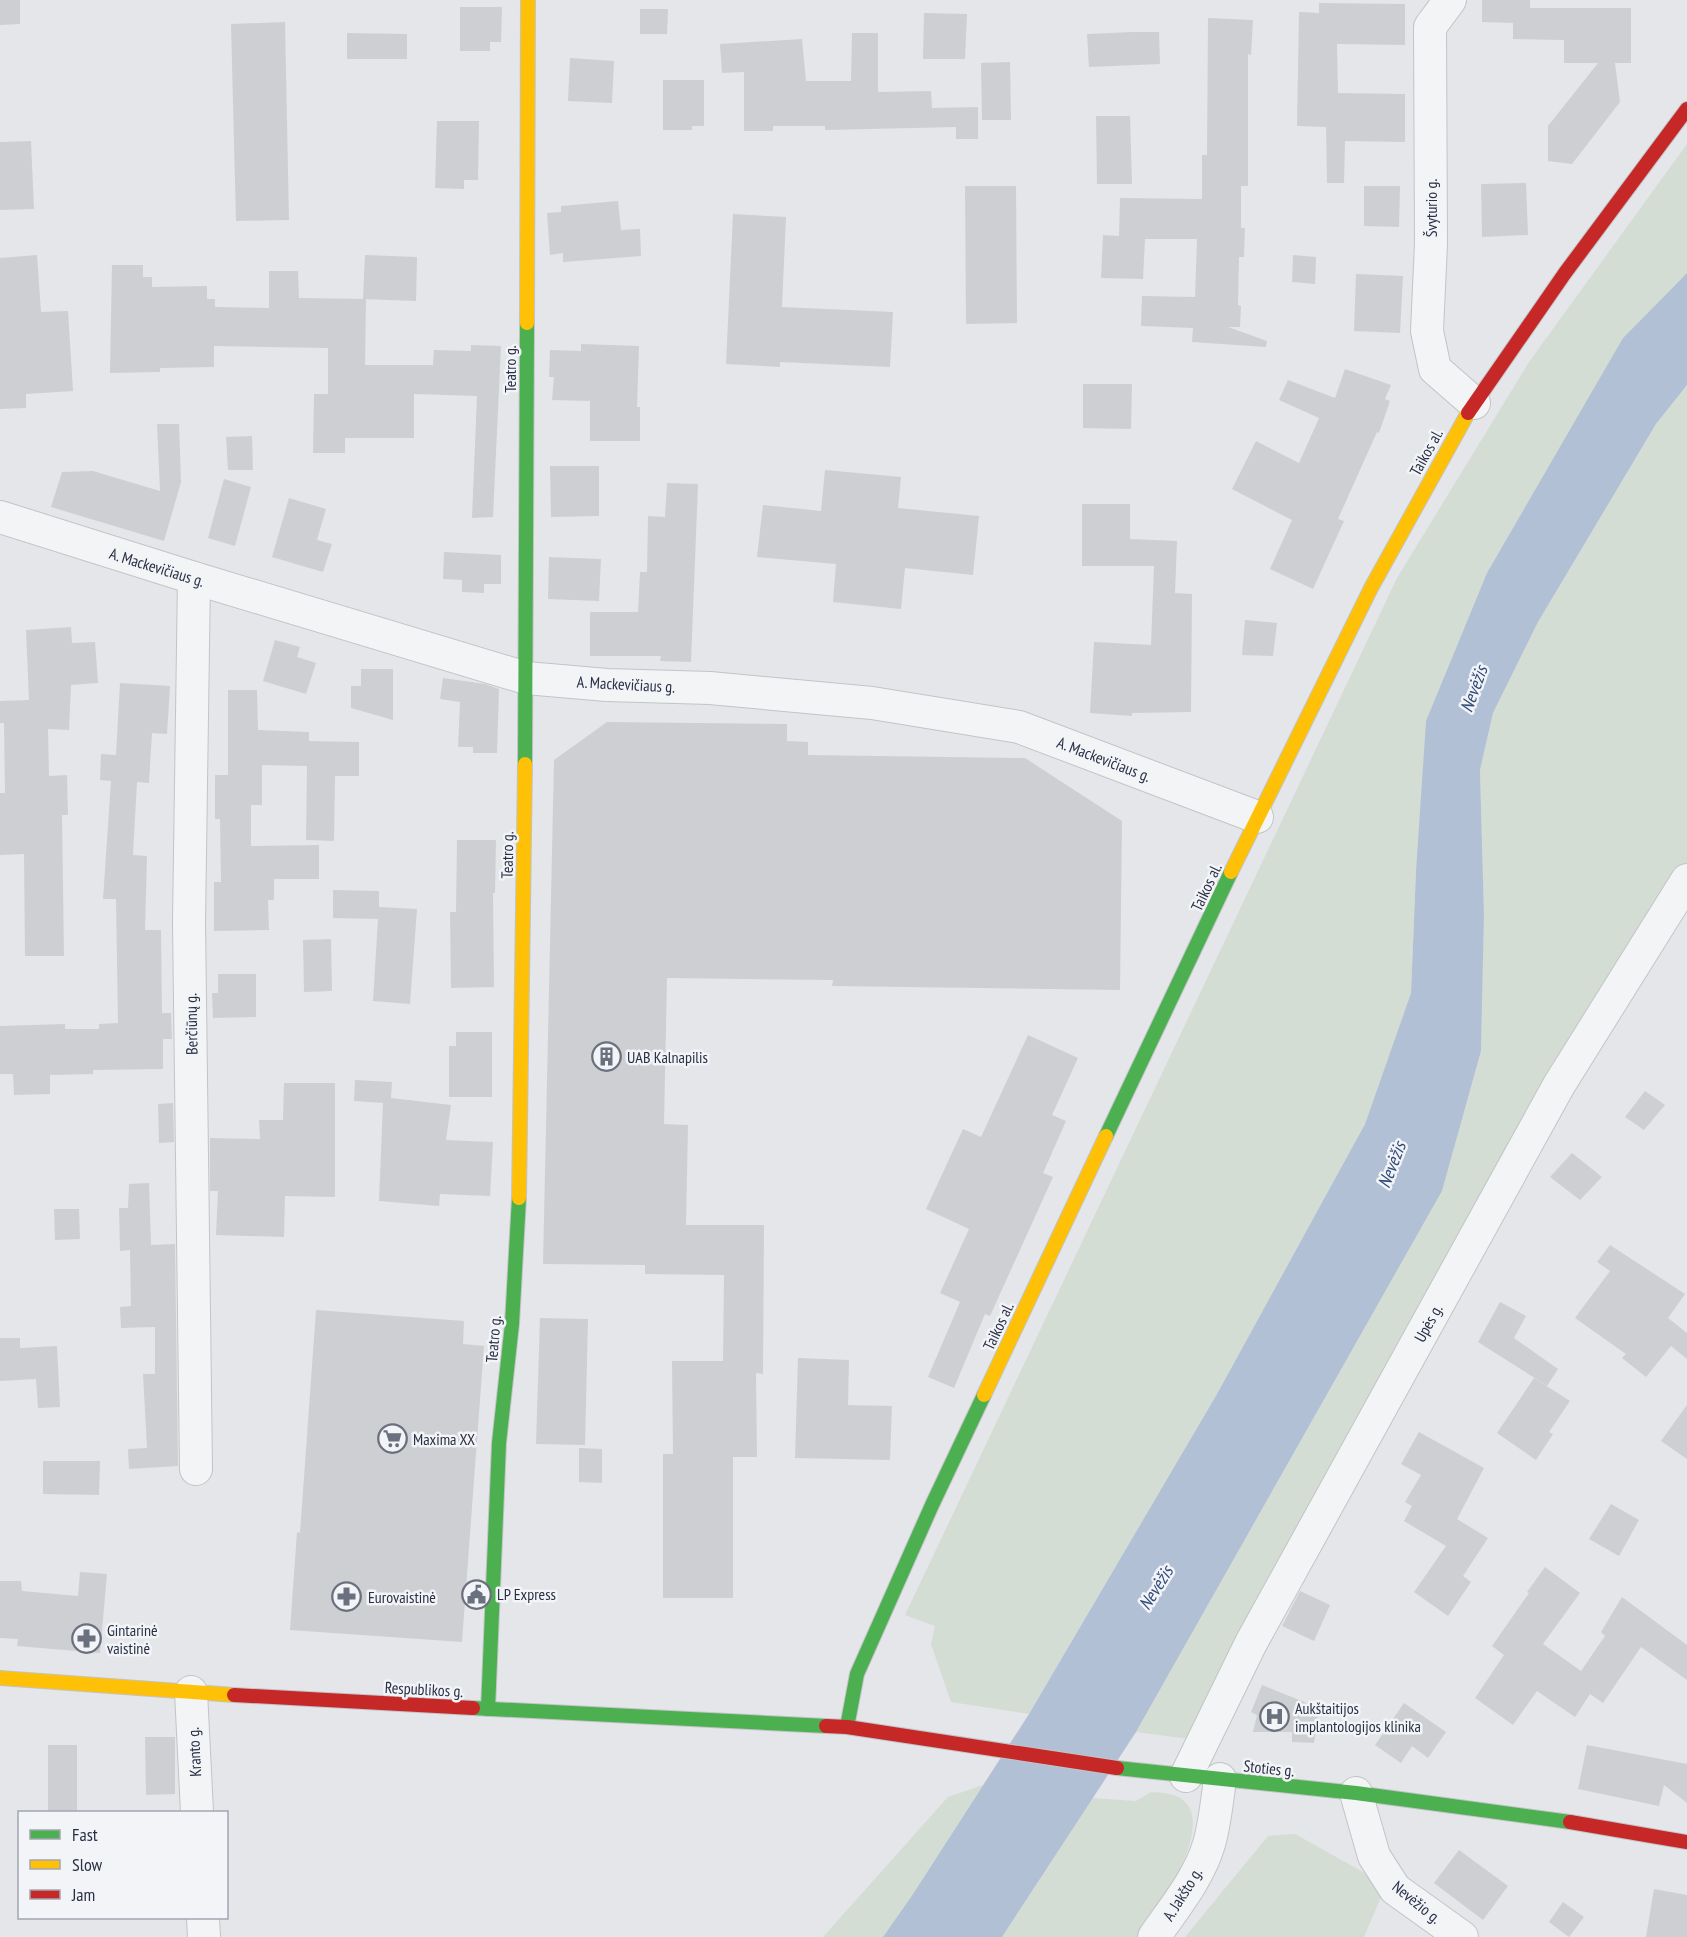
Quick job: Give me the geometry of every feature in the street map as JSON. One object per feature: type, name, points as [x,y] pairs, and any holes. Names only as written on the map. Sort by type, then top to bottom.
[{"type":"main road","name":"Teatro g.","points":[[488,1709],[499,1443],[512,1324],[519,1210],[526,678],[528,0]]},
{"type":"main road","name":"Taikos al.","points":[[847,1727],[857,1674],[932,1505],[1257,817],[1371,588],[1474,403],[1565,273],[1687,109]]},
{"type":"main road","name":"Respublikos g.","points":[[0,1678],[191,1692],[847,1727]]},
{"type":"main road","name":"Stoties g.","points":[[847,1727],[1136,1771],[1356,1793],[1554,1819],[1687,1842]]},
{"type":"street","name":"Švyturio g.","points":[[1450,0],[1430,27],[1431,244],[1427,330],[1435,369],[1474,403]]},
{"type":"street","name":"A. Mackevičiaus g.","points":[[0,517],[526,678],[607,685],[710,688],[861,702],[1019,727],[1257,817]]},
{"type":"street","name":"Berčiūnų g.","points":[[194,578],[189,922],[196,1469]]},
{"type":"street","name":"Upės g.","points":[[1186,1776],[1251,1643],[1559,1085],[1687,880]]},
{"type":"street","name":"Kranto g.","points":[[191,1692],[197,1811]]},
{"type":"street","name":"A. Jakšto g.","points":[[1154,1937],[1196,1875],[1209,1846],[1215,1821],[1220,1779]]},
{"type":"street","name":"Nevėžio g.","points":[[1356,1793],[1374,1856],[1395,1889],[1462,1937]]},
{"type":"street","points":[[203,1919],[204,1937]]},
{"type":"shaded area","points":[[1687,144],[1687,273],[1623,338],[1416,871],[1411,993],[1365,1124],[1217,1394],[1029,1714],[951,1702],[931,1644],[935,1626],[905,1615],[1397,578],[1529,362]]},
{"type":"shaded area","points":[[1687,385],[1687,880],[1189,1739],[1136,1732],[1442,1191],[1481,1051],[1484,915],[1480,770],[1493,713],[1538,622],[1656,424]]},
{"type":"shaded area","points":[[983,1785],[883,1937],[823,1937],[948,1797]]},
{"type":"shaded area","points":[[1151,1792],[1182,1799],[1189,1807],[1193,1820],[1186,1855],[1178,1874],[1138,1937],[1002,1937],[1092,1798],[1136,1801]]},
{"type":"shaded area","points":[[1295,1834],[1363,1872],[1384,1890],[1364,1937],[1185,1937],[1268,1836]]},
{"type":"water","name":"Nevėžis","points":[[1687,273],[1687,385],[1656,424],[1538,622],[1493,713],[1480,770],[1484,915],[1481,1051],[1442,1191],[1136,1732],[1002,1937],[883,1937],[1029,1714],[1217,1394],[1365,1124],[1411,993],[1426,721],[1487,573],[1623,338]]},
{"type":"building","points":[[0,0],[20,0],[20,24],[0,25]]},
{"type":"building","points":[[1482,0],[1530,0],[1530,8],[1631,8],[1631,63],[1615,63],[1620,102],[1572,164],[1548,161],[1548,126],[1598,63],[1564,63],[1564,40],[1513,39],[1513,23],[1482,22]]},
{"type":"building","points":[[1319,3],[1405,4],[1405,45],[1337,44],[1338,93],[1405,94],[1405,142],[1345,141],[1344,183],[1327,183],[1326,127],[1297,126],[1299,12],[1319,13]]},
{"type":"building","points":[[460,7],[502,7],[501,42],[490,42],[490,51],[460,51]]},
{"type":"building","points":[[640,9],[668,9],[667,34],[640,34]]},
{"type":"building","points":[[924,13],[967,14],[965,59],[923,59]]},
{"type":"building","points":[[1208,18],[1253,20],[1251,55],[1248,54],[1248,186],[1241,186],[1241,228],[1245,228],[1244,257],[1239,257],[1240,327],[1228,327],[1267,341],[1266,347],[1192,342],[1193,328],[1141,326],[1142,296],[1195,297],[1197,239],[1145,239],[1143,279],[1101,278],[1103,235],[1119,236],[1120,198],[1202,199],[1202,155],[1207,155]]},
{"type":"building","points":[[285,22],[289,220],[236,221],[231,24]]},
{"type":"building","points":[[1159,32],[1160,64],[1089,67],[1087,34]]},
{"type":"building","points":[[347,33],[407,34],[407,59],[347,59]]},
{"type":"building","points":[[852,33],[878,33],[878,92],[931,91],[932,108],[978,107],[978,139],[956,139],[956,127],[825,130],[825,126],[773,126],[773,131],[744,131],[744,72],[722,73],[720,44],[802,39],[806,81],[851,81]]},
{"type":"building","points":[[570,58],[614,61],[612,103],[568,101]]},
{"type":"building","points":[[1010,62],[1011,120],[982,120],[981,63]]},
{"type":"building","points":[[663,80],[704,80],[704,126],[692,126],[692,130],[663,130]]},
{"type":"building","points":[[1096,116],[1130,116],[1132,184],[1097,184]]},
{"type":"building","points":[[437,121],[479,121],[478,180],[464,180],[464,189],[435,188]]},
{"type":"building","points":[[31,141],[34,209],[0,210],[0,142]]},
{"type":"building","points":[[1526,183],[1528,235],[1482,237],[1481,184]]},
{"type":"building","points":[[965,186],[1016,186],[1017,323],[966,324]]},
{"type":"building","points":[[1364,186],[1400,186],[1399,227],[1364,226]]},
{"type":"building","points":[[618,201],[621,230],[640,229],[641,256],[563,262],[563,253],[550,255],[547,213],[561,212],[561,206]]},
{"type":"building","points":[[733,214],[786,217],[782,307],[893,312],[890,367],[780,362],[780,367],[726,364]]},
{"type":"building","points":[[37,255],[41,312],[68,311],[73,391],[26,394],[26,408],[0,409],[0,258]]},
{"type":"building","points":[[365,255],[417,257],[416,301],[363,299]]},
{"type":"building","points":[[1293,255],[1316,257],[1315,284],[1292,282]]},
{"type":"building","points":[[112,265],[143,265],[143,277],[152,277],[152,287],[207,286],[207,299],[215,299],[215,307],[269,308],[269,271],[298,271],[299,298],[366,299],[365,365],[433,365],[434,350],[471,351],[471,345],[501,346],[493,517],[472,518],[477,396],[414,394],[414,438],[345,438],[345,453],[313,453],[314,394],[328,394],[328,348],[214,346],[214,367],[160,368],[160,372],[110,373]]},
{"type":"building","points":[[1356,274],[1403,276],[1400,333],[1354,331]]},
{"type":"building","points":[[581,344],[639,346],[637,407],[640,407],[640,441],[590,441],[590,401],[552,400],[554,377],[549,377],[550,350],[581,351]]},
{"type":"building","points":[[1345,369],[1391,385],[1385,399],[1390,401],[1379,433],[1377,432],[1338,519],[1344,521],[1313,589],[1270,569],[1292,520],[1232,489],[1256,441],[1299,463],[1319,418],[1279,400],[1288,380],[1335,398]]},
{"type":"building","points":[[1083,384],[1132,384],[1131,429],[1083,428]]},
{"type":"building","points":[[157,424],[179,424],[181,482],[164,541],[51,507],[62,472],[93,471],[160,491]]},
{"type":"building","points":[[252,436],[253,470],[228,470],[226,437]]},
{"type":"building","points":[[550,466],[599,466],[599,516],[551,517]]},
{"type":"building","points":[[825,470],[901,477],[898,508],[979,516],[973,575],[905,568],[901,609],[833,602],[836,564],[757,557],[763,505],[821,511]]},
{"type":"building","points":[[224,479],[251,487],[235,546],[208,538]]},
{"type":"building","points":[[667,483],[698,484],[691,662],[660,661],[661,656],[590,656],[590,612],[638,612],[640,572],[647,572],[648,516],[665,517]]},
{"type":"building","points":[[289,498],[326,509],[317,540],[332,544],[323,572],[272,557]]},
{"type":"building","points":[[1082,504],[1130,504],[1130,539],[1177,541],[1175,593],[1192,594],[1191,712],[1132,713],[1132,716],[1090,713],[1094,642],[1151,645],[1154,566],[1082,566]]},
{"type":"building","points":[[444,552],[501,555],[501,584],[484,584],[484,593],[462,592],[462,580],[443,579]]},
{"type":"building","points":[[549,557],[601,559],[599,601],[548,599]]},
{"type":"building","points":[[1245,620],[1277,623],[1273,656],[1242,655]]},
{"type":"building","points":[[71,627],[72,643],[95,642],[98,683],[71,685],[69,730],[48,729],[49,776],[67,775],[68,815],[62,815],[64,956],[25,956],[24,854],[0,855],[0,793],[5,793],[4,723],[0,723],[0,701],[29,700],[26,630]]},
{"type":"building","points":[[275,640],[300,647],[297,657],[316,663],[306,694],[263,681]]},
{"type":"building","points":[[361,669],[393,669],[393,720],[351,708],[351,686],[361,686]]},
{"type":"building","points":[[443,678],[485,684],[499,689],[497,753],[473,753],[473,747],[458,747],[460,702],[440,699]]},
{"type":"building","points":[[120,683],[170,686],[167,734],[152,733],[149,783],[137,782],[133,855],[147,856],[145,930],[161,930],[162,1013],[171,1013],[172,1039],[163,1039],[163,1069],[93,1070],[93,1074],[50,1075],[50,1094],[14,1095],[13,1074],[0,1074],[0,1026],[65,1024],[65,1029],[99,1029],[99,1024],[118,1023],[116,899],[103,899],[111,781],[100,780],[101,754],[116,755]]},
{"type":"building","points":[[228,690],[257,690],[258,730],[309,732],[309,741],[359,742],[359,776],[335,776],[334,841],[306,840],[307,766],[262,765],[262,805],[251,805],[251,846],[319,845],[319,879],[274,879],[274,900],[268,900],[269,930],[214,931],[214,882],[221,882],[220,819],[215,819],[215,775],[228,775]]},
{"type":"building","name":"UAB Kalnapilis","points":[[607,722],[787,724],[787,741],[808,742],[808,755],[1025,758],[1122,821],[1120,990],[832,986],[833,980],[667,978],[664,1124],[688,1125],[686,1225],[764,1225],[763,1374],[756,1373],[757,1457],[733,1457],[733,1598],[663,1598],[663,1454],[673,1454],[672,1361],[723,1361],[724,1275],[645,1274],[645,1265],[543,1264],[554,760]]},
{"type":"building","points":[[457,840],[496,840],[495,893],[493,893],[494,987],[451,988],[450,912],[456,912]]},
{"type":"building","points":[[333,890],[379,891],[379,907],[417,909],[410,1004],[373,1001],[378,919],[333,918]]},
{"type":"building","points":[[331,939],[332,991],[304,992],[303,940]]},
{"type":"building","points":[[218,974],[256,974],[256,1017],[213,1018],[212,993],[218,993]]},
{"type":"building","points":[[456,1032],[492,1032],[492,1097],[449,1097],[449,1046],[456,1046]]},
{"type":"building","points":[[1028,1035],[1078,1058],[1052,1115],[1066,1121],[1043,1173],[1053,1177],[990,1316],[985,1314],[954,1388],[928,1377],[960,1302],[940,1293],[969,1229],[926,1209],[963,1129],[981,1137]]},
{"type":"building","points":[[355,1080],[392,1082],[391,1098],[451,1105],[446,1140],[493,1142],[490,1196],[440,1194],[439,1206],[379,1201],[383,1103],[354,1101]]},
{"type":"building","points":[[284,1083],[335,1083],[335,1197],[285,1196],[284,1237],[216,1235],[218,1191],[210,1191],[210,1138],[260,1139],[259,1120],[283,1120]]},
{"type":"building","points":[[1645,1091],[1665,1105],[1644,1130],[1625,1117]]},
{"type":"building","points":[[173,1103],[174,1142],[159,1143],[158,1104]]},
{"type":"building","points":[[1572,1153],[1602,1177],[1580,1200],[1550,1177]]},
{"type":"building","points":[[149,1183],[151,1245],[175,1244],[178,1466],[129,1469],[128,1449],[147,1448],[143,1374],[155,1374],[155,1327],[121,1328],[120,1307],[131,1306],[130,1250],[120,1251],[119,1208],[128,1208],[129,1184]]},
{"type":"building","points":[[54,1209],[79,1209],[80,1239],[55,1240]]},
{"type":"building","points":[[1610,1245],[1685,1294],[1668,1318],[1687,1333],[1687,1359],[1671,1346],[1646,1377],[1622,1358],[1626,1354],[1575,1318],[1610,1271],[1597,1262]]},
{"type":"building","points":[[1500,1302],[1526,1316],[1514,1338],[1558,1369],[1547,1386],[1478,1342]]},
{"type":"building","name":"Maxima XX","points":[[316,1310],[464,1321],[463,1344],[484,1346],[462,1642],[290,1630],[297,1532],[300,1533]]},
{"type":"building","points":[[540,1318],[588,1319],[585,1445],[536,1444]]},
{"type":"building","points":[[0,1338],[20,1338],[20,1348],[57,1346],[60,1407],[38,1408],[36,1379],[0,1381]]},
{"type":"building","points":[[798,1358],[849,1360],[848,1405],[892,1406],[890,1460],[795,1458]]},
{"type":"building","points":[[1534,1378],[1570,1401],[1549,1432],[1553,1434],[1536,1460],[1497,1433]]},
{"type":"building","points":[[1687,1405],[1687,1459],[1661,1441]]},
{"type":"building","points":[[1419,1432],[1484,1468],[1457,1519],[1488,1538],[1463,1576],[1471,1582],[1448,1616],[1414,1592],[1446,1546],[1404,1521],[1412,1506],[1405,1502],[1421,1475],[1401,1464]]},
{"type":"building","points":[[579,1448],[602,1449],[602,1483],[579,1482]]},
{"type":"building","points":[[43,1461],[100,1461],[99,1495],[43,1494]]},
{"type":"building","points":[[1611,1504],[1639,1520],[1619,1556],[1589,1539]]},
{"type":"building","points":[[1545,1567],[1580,1593],[1543,1644],[1581,1671],[1605,1636],[1601,1632],[1622,1597],[1687,1645],[1687,1680],[1641,1647],[1603,1703],[1590,1694],[1575,1717],[1537,1691],[1513,1725],[1475,1698],[1504,1655],[1492,1646]]},
{"type":"building","points":[[80,1572],[107,1574],[100,1653],[17,1646],[18,1639],[0,1638],[0,1581],[21,1581],[22,1591],[78,1596]]},
{"type":"building","points":[[1300,1591],[1330,1605],[1314,1641],[1282,1626]]},
{"type":"building","points":[[1262,1685],[1319,1708],[1314,1743],[1292,1742],[1292,1732],[1253,1732],[1257,1715],[1251,1712]]},
{"type":"building","points":[[1404,1703],[1446,1732],[1428,1758],[1412,1746],[1401,1763],[1375,1745]]},
{"type":"building","points":[[145,1737],[175,1737],[175,1794],[146,1795]]},
{"type":"building","points":[[48,1745],[77,1745],[77,1811],[48,1811]]},
{"type":"building","points":[[1587,1745],[1687,1764],[1687,1803],[1664,1785],[1659,1806],[1578,1789]]},
{"type":"building","points":[[1459,1850],[1508,1886],[1483,1920],[1434,1883]]},
{"type":"building","points":[[1654,1889],[1687,1895],[1687,1937],[1646,1937]]},
{"type":"building","points":[[1563,1902],[1584,1917],[1569,1937],[1549,1922]]},
{"type":"traffic: fast","points":[[525,764],[527,323]]},
{"type":"traffic: fast","points":[[1106,1136],[1231,872]]},
{"type":"traffic: fast","points":[[488,1709],[499,1443],[512,1324],[519,1198]]},
{"type":"traffic: fast","points":[[847,1727],[857,1674],[984,1395]]},
{"type":"traffic: fast","points":[[473,1708],[826,1726]]},
{"type":"traffic: fast","points":[[1117,1768],[1356,1793],[1570,1822]]},
{"type":"traffic: slow","points":[[527,323],[528,0]]},
{"type":"traffic: slow","points":[[1231,872],[1371,588],[1468,413]]},
{"type":"traffic: slow","points":[[519,1198],[525,764]]},
{"type":"traffic: slow","points":[[984,1395],[1106,1136]]},
{"type":"traffic: slow","points":[[0,1678],[234,1695]]},
{"type":"traffic: jam","points":[[1468,413],[1565,273],[1687,109]]},
{"type":"traffic: jam","points":[[234,1695],[473,1708]]},
{"type":"traffic: jam","points":[[826,1726],[847,1727],[1117,1768]]},
{"type":"traffic: jam","points":[[1570,1822],[1687,1842]]},
{"type":"place","name":"UAB Kalnapilis","points":[[606,1057]]},
{"type":"place","name":"Maxima XX","points":[[392,1439]]},
{"type":"place","name":"LP Express","points":[[476,1594]]},
{"type":"place","name":"Eurovaistinė","points":[[347,1597]]},
{"type":"place","name":"Gintarinė vaistinė","points":[[86,1639]]},
{"type":"place","name":"Aukštaitijos implantologijos klinika","points":[[1274,1717]]}]
